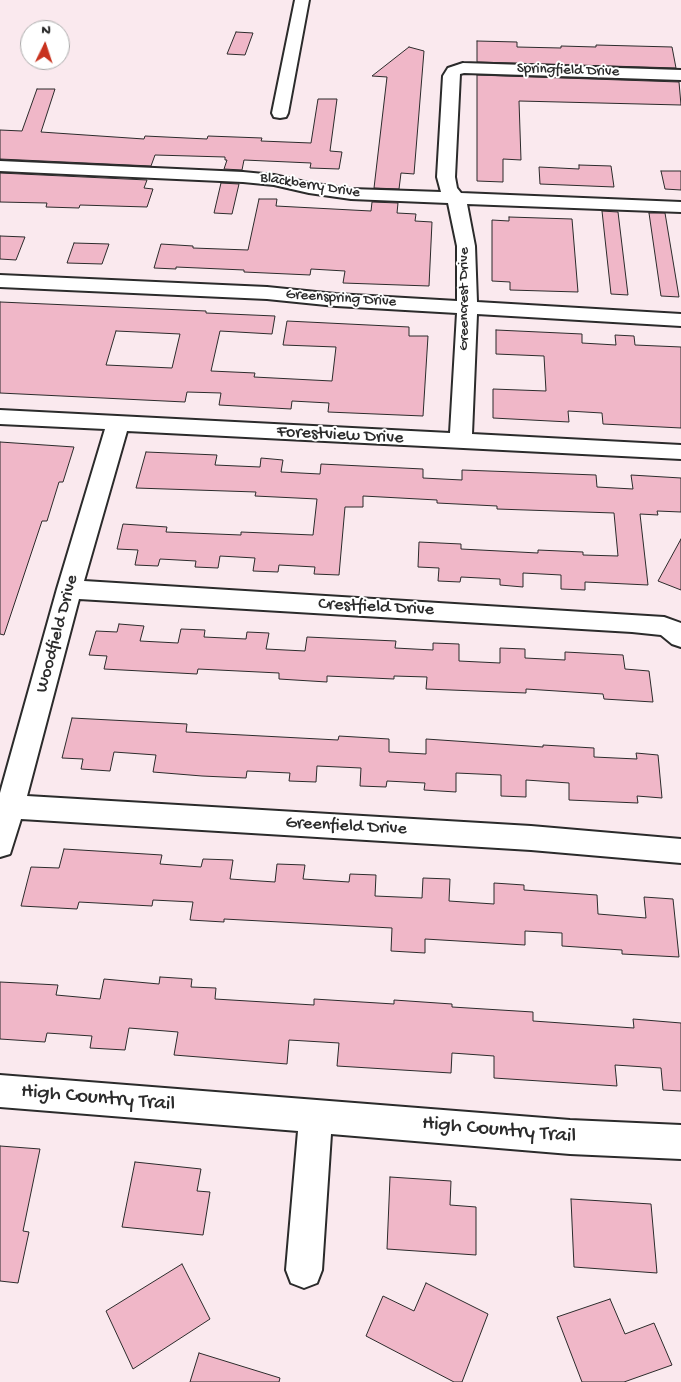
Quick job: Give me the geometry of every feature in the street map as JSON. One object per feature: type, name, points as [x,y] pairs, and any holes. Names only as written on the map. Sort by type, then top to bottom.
[{"type":"street","points":[[280,113],[302,0]]},
{"type":"street","name":"Springfield Drive","points":[[454,71],[479,68],[681,75]]},
{"type":"street","name":"Greencrest Drive","points":[[454,71],[451,76],[446,177],[448,188],[456,198],[466,246],[467,308],[461,442]]},
{"type":"street","name":"Blackberry Drive","points":[[0,166],[243,177],[274,180],[309,188],[350,194],[681,207]]},
{"type":"street","name":"Greenspring Drive","points":[[0,282],[266,293],[336,300],[681,320]]},
{"type":"street","name":"Forestview Drive","points":[[0,418],[681,452]]},
{"type":"street","name":"Woodfield Drive","points":[[0,845],[69,589],[118,424]]},
{"type":"street","name":"Crestfield Drive","points":[[69,589],[632,623],[664,626],[674,630],[681,636]]},
{"type":"street","name":"Greenfield Drive","points":[[11,807],[531,838],[681,850]]},
{"type":"street","name":"High Country Trail","points":[[0,1091],[570,1137],[681,1142]]},
{"type":"street","points":[[304,1270],[316,1116]]},
{"type":"building","points":[[236,32],[253,33],[245,55],[227,54]]},
{"type":"building","points":[[477,41],[517,42],[517,47],[561,48],[561,46],[596,47],[596,45],[672,47],[676,68],[477,62]]},
{"type":"building","points":[[409,47],[424,51],[414,174],[401,173],[399,189],[374,188],[387,77],[372,76]]},
{"type":"building","points":[[477,75],[679,82],[681,105],[519,101],[521,160],[503,159],[503,182],[477,181]]},
{"type":"building","points":[[37,89],[55,89],[41,132],[144,139],[145,136],[207,139],[208,136],[262,138],[261,141],[311,143],[318,99],[337,99],[330,151],[342,152],[339,169],[310,168],[311,163],[244,160],[242,170],[224,169],[227,160],[225,160],[225,157],[155,155],[151,166],[0,159],[0,130],[22,131]]},
{"type":"building","points":[[579,165],[611,166],[614,187],[540,184],[539,167],[579,169]]},
{"type":"building","points":[[661,171],[681,171],[681,190],[665,189]]},
{"type":"building","points":[[0,173],[147,180],[144,188],[153,189],[147,207],[80,205],[79,208],[46,207],[47,203],[0,202]]},
{"type":"building","points":[[221,183],[239,184],[232,214],[214,213]]},
{"type":"building","points":[[259,199],[277,199],[276,206],[371,211],[372,202],[398,203],[397,213],[416,214],[415,221],[432,222],[429,286],[343,283],[345,271],[311,269],[310,275],[244,272],[244,270],[154,268],[161,244],[193,246],[193,248],[248,250]]},
{"type":"building","points":[[602,211],[618,212],[628,295],[611,294]]},
{"type":"building","points":[[649,213],[665,213],[679,297],[661,296]]},
{"type":"building","points":[[509,217],[572,219],[578,292],[510,290],[510,282],[492,281],[492,220],[509,221]]},
{"type":"building","points":[[0,236],[25,237],[16,260],[0,259]]},
{"type":"building","points":[[74,243],[109,244],[102,264],[67,263]]},
{"type":"building","points":[[0,302],[275,316],[272,334],[220,331],[211,371],[255,373],[254,377],[332,381],[336,347],[283,345],[287,321],[409,327],[409,336],[428,336],[423,416],[328,412],[329,403],[292,401],[291,409],[219,405],[221,393],[187,392],[185,402],[0,393]],"holes":[[[116,331],[180,334],[172,368],[106,365]]]},
{"type":"building","points":[[496,330],[582,334],[582,343],[616,345],[615,335],[634,336],[635,345],[681,347],[681,428],[603,424],[602,413],[568,411],[569,422],[493,418],[493,389],[546,391],[544,356],[496,354]]},
{"type":"building","points":[[0,442],[74,447],[63,482],[59,482],[47,521],[42,521],[4,635],[0,634]]},
{"type":"building","points":[[146,452],[217,455],[215,465],[260,467],[261,458],[283,460],[281,472],[320,474],[321,464],[423,469],[423,478],[462,480],[462,470],[596,475],[597,487],[633,489],[631,475],[681,478],[681,512],[657,511],[658,515],[640,514],[648,585],[585,582],[585,590],[561,589],[561,575],[523,573],[523,587],[500,585],[500,579],[461,577],[460,582],[438,581],[439,568],[418,567],[419,542],[461,544],[461,549],[538,553],[538,550],[583,552],[583,555],[618,556],[614,513],[497,509],[497,506],[437,503],[437,500],[363,496],[363,507],[345,507],[339,575],[314,574],[315,567],[279,565],[278,572],[253,571],[255,558],[220,556],[218,568],[195,567],[196,561],[160,559],[158,566],[135,565],[138,550],[117,549],[123,524],[167,527],[166,532],[241,535],[241,532],[313,535],[317,499],[255,496],[256,492],[136,488]]},
{"type":"building","points":[[681,539],[681,590],[658,581]]},
{"type":"building","points":[[119,624],[144,626],[140,641],[178,643],[181,629],[205,630],[204,637],[246,639],[247,632],[269,633],[266,649],[305,651],[307,637],[396,641],[395,648],[433,650],[433,643],[459,644],[459,661],[500,663],[500,648],[525,649],[525,658],[565,660],[565,652],[623,655],[625,669],[649,671],[653,702],[604,699],[603,694],[526,689],[526,693],[426,689],[427,677],[394,676],[394,679],[327,676],[327,682],[279,679],[279,673],[198,669],[197,674],[104,669],[107,656],[89,655],[96,631],[117,632]]},
{"type":"building","points":[[72,718],[187,724],[186,732],[338,740],[339,736],[389,739],[389,752],[426,754],[426,739],[543,747],[543,745],[594,748],[594,757],[637,759],[636,753],[658,755],[662,798],[637,796],[638,803],[569,800],[569,783],[526,780],[526,797],[501,796],[501,775],[456,773],[456,792],[424,790],[425,783],[387,781],[386,787],[360,786],[361,768],[317,766],[316,782],[289,781],[290,773],[247,771],[246,778],[153,772],[156,755],[114,752],[110,771],[81,769],[83,759],[62,758]]},
{"type":"building","points":[[64,849],[162,855],[160,864],[201,867],[203,859],[233,860],[230,879],[275,882],[277,864],[305,865],[303,879],[349,882],[350,874],[376,875],[375,896],[422,898],[423,878],[450,879],[449,901],[494,904],[494,883],[524,885],[524,890],[597,895],[598,914],[646,918],[644,897],[673,899],[679,957],[622,954],[622,950],[562,946],[562,933],[525,931],[525,945],[425,939],[425,953],[391,951],[392,928],[224,919],[224,922],[190,920],[193,902],[153,900],[152,906],[79,902],[77,909],[21,906],[31,867],[59,868]]},
{"type":"building","points":[[160,977],[192,979],[191,987],[216,988],[215,999],[314,1005],[314,999],[394,1004],[394,1000],[452,1004],[452,1007],[533,1012],[533,1021],[634,1028],[633,1019],[681,1023],[681,1091],[663,1090],[661,1068],[615,1065],[617,1086],[494,1078],[494,1056],[452,1053],[451,1073],[337,1066],[339,1043],[289,1040],[287,1064],[174,1055],[178,1032],[129,1028],[125,1050],[90,1048],[92,1036],[47,1033],[45,1042],[0,1039],[0,982],[58,985],[56,995],[100,999],[104,979],[159,984]]},
{"type":"building","points":[[0,1146],[40,1149],[23,1231],[29,1232],[18,1283],[0,1281]]},
{"type":"building","points":[[135,1162],[201,1169],[197,1191],[210,1192],[203,1235],[122,1227]]},
{"type":"building","points":[[390,1177],[451,1181],[450,1205],[476,1207],[476,1255],[387,1249]]},
{"type":"building","points":[[571,1199],[651,1204],[657,1273],[574,1267]]},
{"type":"building","points":[[182,1264],[210,1319],[133,1369],[106,1311]]},
{"type":"building","points":[[426,1283],[488,1314],[462,1382],[454,1382],[366,1336],[383,1296],[414,1311]]},
{"type":"building","points":[[610,1299],[625,1334],[654,1323],[672,1365],[624,1382],[582,1382],[557,1317]]},
{"type":"building","points":[[199,1353],[280,1378],[279,1382],[190,1382]]}]
